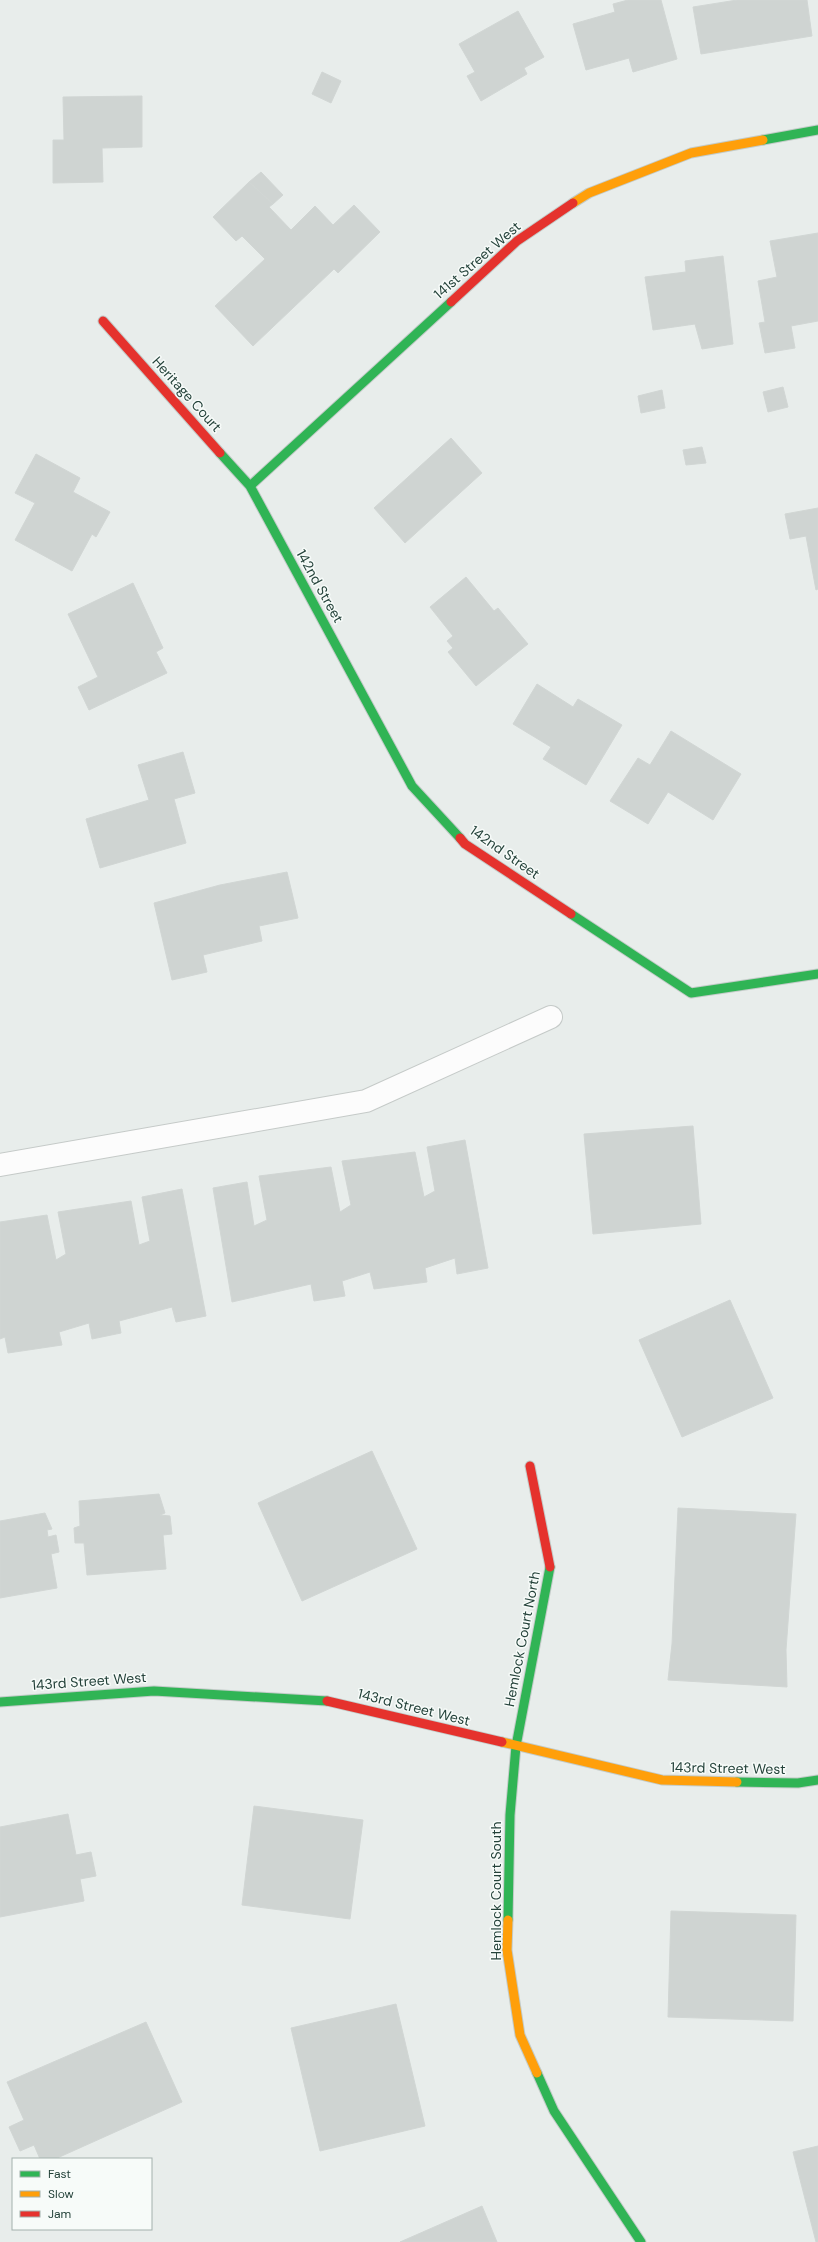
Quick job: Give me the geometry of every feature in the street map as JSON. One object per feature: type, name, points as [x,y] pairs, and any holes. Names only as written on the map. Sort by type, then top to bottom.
[{"type":"street","name":"141st Street West","points":[[250,486],[517,241],[589,193],[691,153],[818,130]]},
{"type":"street","name":"Heritage Court","points":[[103,321],[250,486]]},
{"type":"street","name":"142nd Street","points":[[250,486],[412,786],[464,844],[691,993],[818,974]]},
{"type":"street","name":"Hemlock Court North","points":[[516,1746],[550,1568],[530,1466]]},
{"type":"street","name":"143rd Street West","points":[[0,1702],[154,1691],[328,1701],[662,1780],[798,1783],[818,1780]]},
{"type":"street","name":"Hemlock Court South","points":[[516,1746],[510,1815],[507,1950],[520,2035],[554,2111],[641,2242]]},
{"type":"lane","points":[[0,1165],[366,1101],[551,1017]]},
{"type":"building","points":[[628,0],[661,0],[677,59],[633,72],[629,58],[586,70],[573,24],[615,12],[613,4]]},
{"type":"building","points":[[737,0],[807,0],[812,36],[701,54],[693,7]]},
{"type":"building","points":[[518,11],[544,57],[524,68],[527,74],[481,101],[467,76],[475,72],[459,44]]},
{"type":"building","points":[[322,72],[341,81],[331,103],[312,94]]},
{"type":"building","points":[[142,96],[142,147],[102,148],[103,182],[53,183],[53,140],[64,140],[63,97]]},
{"type":"building","points":[[261,172],[283,195],[273,204],[249,182]]},
{"type":"building","points":[[249,182],[273,204],[269,207],[291,230],[315,206],[333,225],[354,205],[380,232],[338,273],[334,269],[253,346],[215,306],[265,259],[242,236],[236,241],[213,217]]},
{"type":"building","points":[[818,233],[818,321],[791,326],[795,348],[765,353],[759,323],[765,322],[758,281],[777,277],[770,241]]},
{"type":"building","points":[[723,256],[733,344],[702,349],[695,324],[653,330],[645,277],[686,272],[685,261]]},
{"type":"building","points":[[783,387],[788,407],[768,412],[763,392]]},
{"type":"building","points":[[662,390],[665,408],[641,413],[638,396]]},
{"type":"building","points":[[451,438],[482,473],[405,543],[374,508]]},
{"type":"building","points":[[702,447],[706,463],[686,465],[683,450]]},
{"type":"building","points":[[36,454],[80,478],[73,492],[110,512],[96,537],[92,534],[72,571],[15,540],[35,503],[15,493]]},
{"type":"building","points":[[818,508],[818,589],[816,590],[806,536],[790,539],[785,514]]},
{"type":"building","points":[[466,577],[494,611],[498,608],[528,644],[476,686],[448,652],[453,648],[447,641],[453,636],[430,607]]},
{"type":"building","points":[[133,583],[163,648],[156,652],[167,673],[89,710],[78,687],[98,677],[68,614]]},
{"type":"building","points":[[537,684],[573,707],[578,699],[622,725],[586,785],[543,759],[551,747],[513,724]]},
{"type":"building","points":[[671,731],[741,774],[713,820],[668,792],[648,824],[610,801],[638,758],[650,765]]},
{"type":"building","points":[[183,752],[195,793],[174,799],[186,843],[100,868],[86,819],[149,800],[138,765]]},
{"type":"building","points":[[287,872],[298,918],[259,926],[262,941],[203,955],[207,972],[172,980],[154,903],[220,885]]},
{"type":"building","points":[[693,1126],[701,1224],[593,1234],[584,1134]]},
{"type":"building","points":[[465,1140],[488,1268],[457,1274],[455,1258],[425,1268],[427,1282],[374,1289],[370,1272],[342,1281],[345,1296],[314,1301],[311,1284],[232,1302],[213,1188],[247,1182],[254,1226],[267,1220],[259,1176],[331,1167],[340,1212],[351,1205],[342,1161],[415,1152],[424,1197],[435,1191],[427,1147]]},
{"type":"building","points":[[182,1189],[206,1316],[176,1322],[172,1307],[119,1321],[121,1333],[92,1339],[89,1323],[59,1332],[62,1345],[8,1353],[5,1337],[0,1339],[0,1222],[47,1215],[56,1260],[66,1254],[58,1212],[131,1201],[139,1245],[150,1241],[142,1197]]},
{"type":"building","points":[[730,1300],[773,1398],[682,1437],[639,1340]]},
{"type":"building","points":[[372,1451],[417,1549],[302,1601],[258,1503]]},
{"type":"building","points":[[159,1494],[165,1513],[160,1515],[170,1516],[172,1534],[163,1535],[166,1569],[87,1575],[84,1543],[75,1543],[74,1528],[80,1526],[79,1501]]},
{"type":"building","points":[[678,1508],[796,1514],[786,1650],[787,1687],[668,1680],[672,1644]]},
{"type":"building","points":[[45,1513],[52,1529],[47,1530],[48,1537],[56,1535],[59,1552],[51,1554],[57,1588],[0,1598],[0,1521]]},
{"type":"building","points":[[254,1806],[363,1820],[350,1919],[242,1905]]},
{"type":"building","points":[[68,1814],[76,1855],[91,1852],[96,1876],[80,1879],[84,1901],[0,1917],[0,1827]]},
{"type":"building","points":[[671,1911],[796,1915],[793,2021],[668,2017]]},
{"type":"building","points":[[396,2004],[425,2126],[320,2151],[291,2028]]},
{"type":"building","points":[[146,2022],[182,2102],[57,2158],[40,2158],[34,2145],[20,2151],[9,2127],[24,2120],[7,2082]]},
{"type":"building","points":[[818,2146],[818,2242],[816,2242],[793,2152]]},
{"type":"building","points":[[482,2206],[497,2242],[400,2242]]},
{"type":"traffic: fast","points":[[763,140],[818,130]]},
{"type":"traffic: fast","points":[[250,486],[451,302]]},
{"type":"traffic: fast","points":[[220,453],[250,486],[412,786],[460,838]]},
{"type":"traffic: fast","points":[[571,914],[691,993],[818,974]]},
{"type":"traffic: fast","points":[[508,1920],[510,1815],[516,1746],[550,1567]]},
{"type":"traffic: fast","points":[[0,1702],[154,1691],[327,1701]]},
{"type":"traffic: fast","points":[[737,1782],[798,1783],[818,1780]]},
{"type":"traffic: fast","points":[[537,2073],[554,2111],[641,2242]]},
{"type":"traffic: slow","points":[[573,203],[589,193],[691,153],[763,140]]},
{"type":"traffic: slow","points":[[502,1742],[662,1780],[737,1782]]},
{"type":"traffic: slow","points":[[508,1920],[507,1950],[520,2035],[537,2073]]},
{"type":"traffic: jam","points":[[451,302],[517,241],[573,203]]},
{"type":"traffic: jam","points":[[103,321],[220,453]]},
{"type":"traffic: jam","points":[[460,838],[465,844],[571,914]]},
{"type":"traffic: jam","points":[[530,1466],[550,1567]]},
{"type":"traffic: jam","points":[[327,1701],[502,1742]]}]
